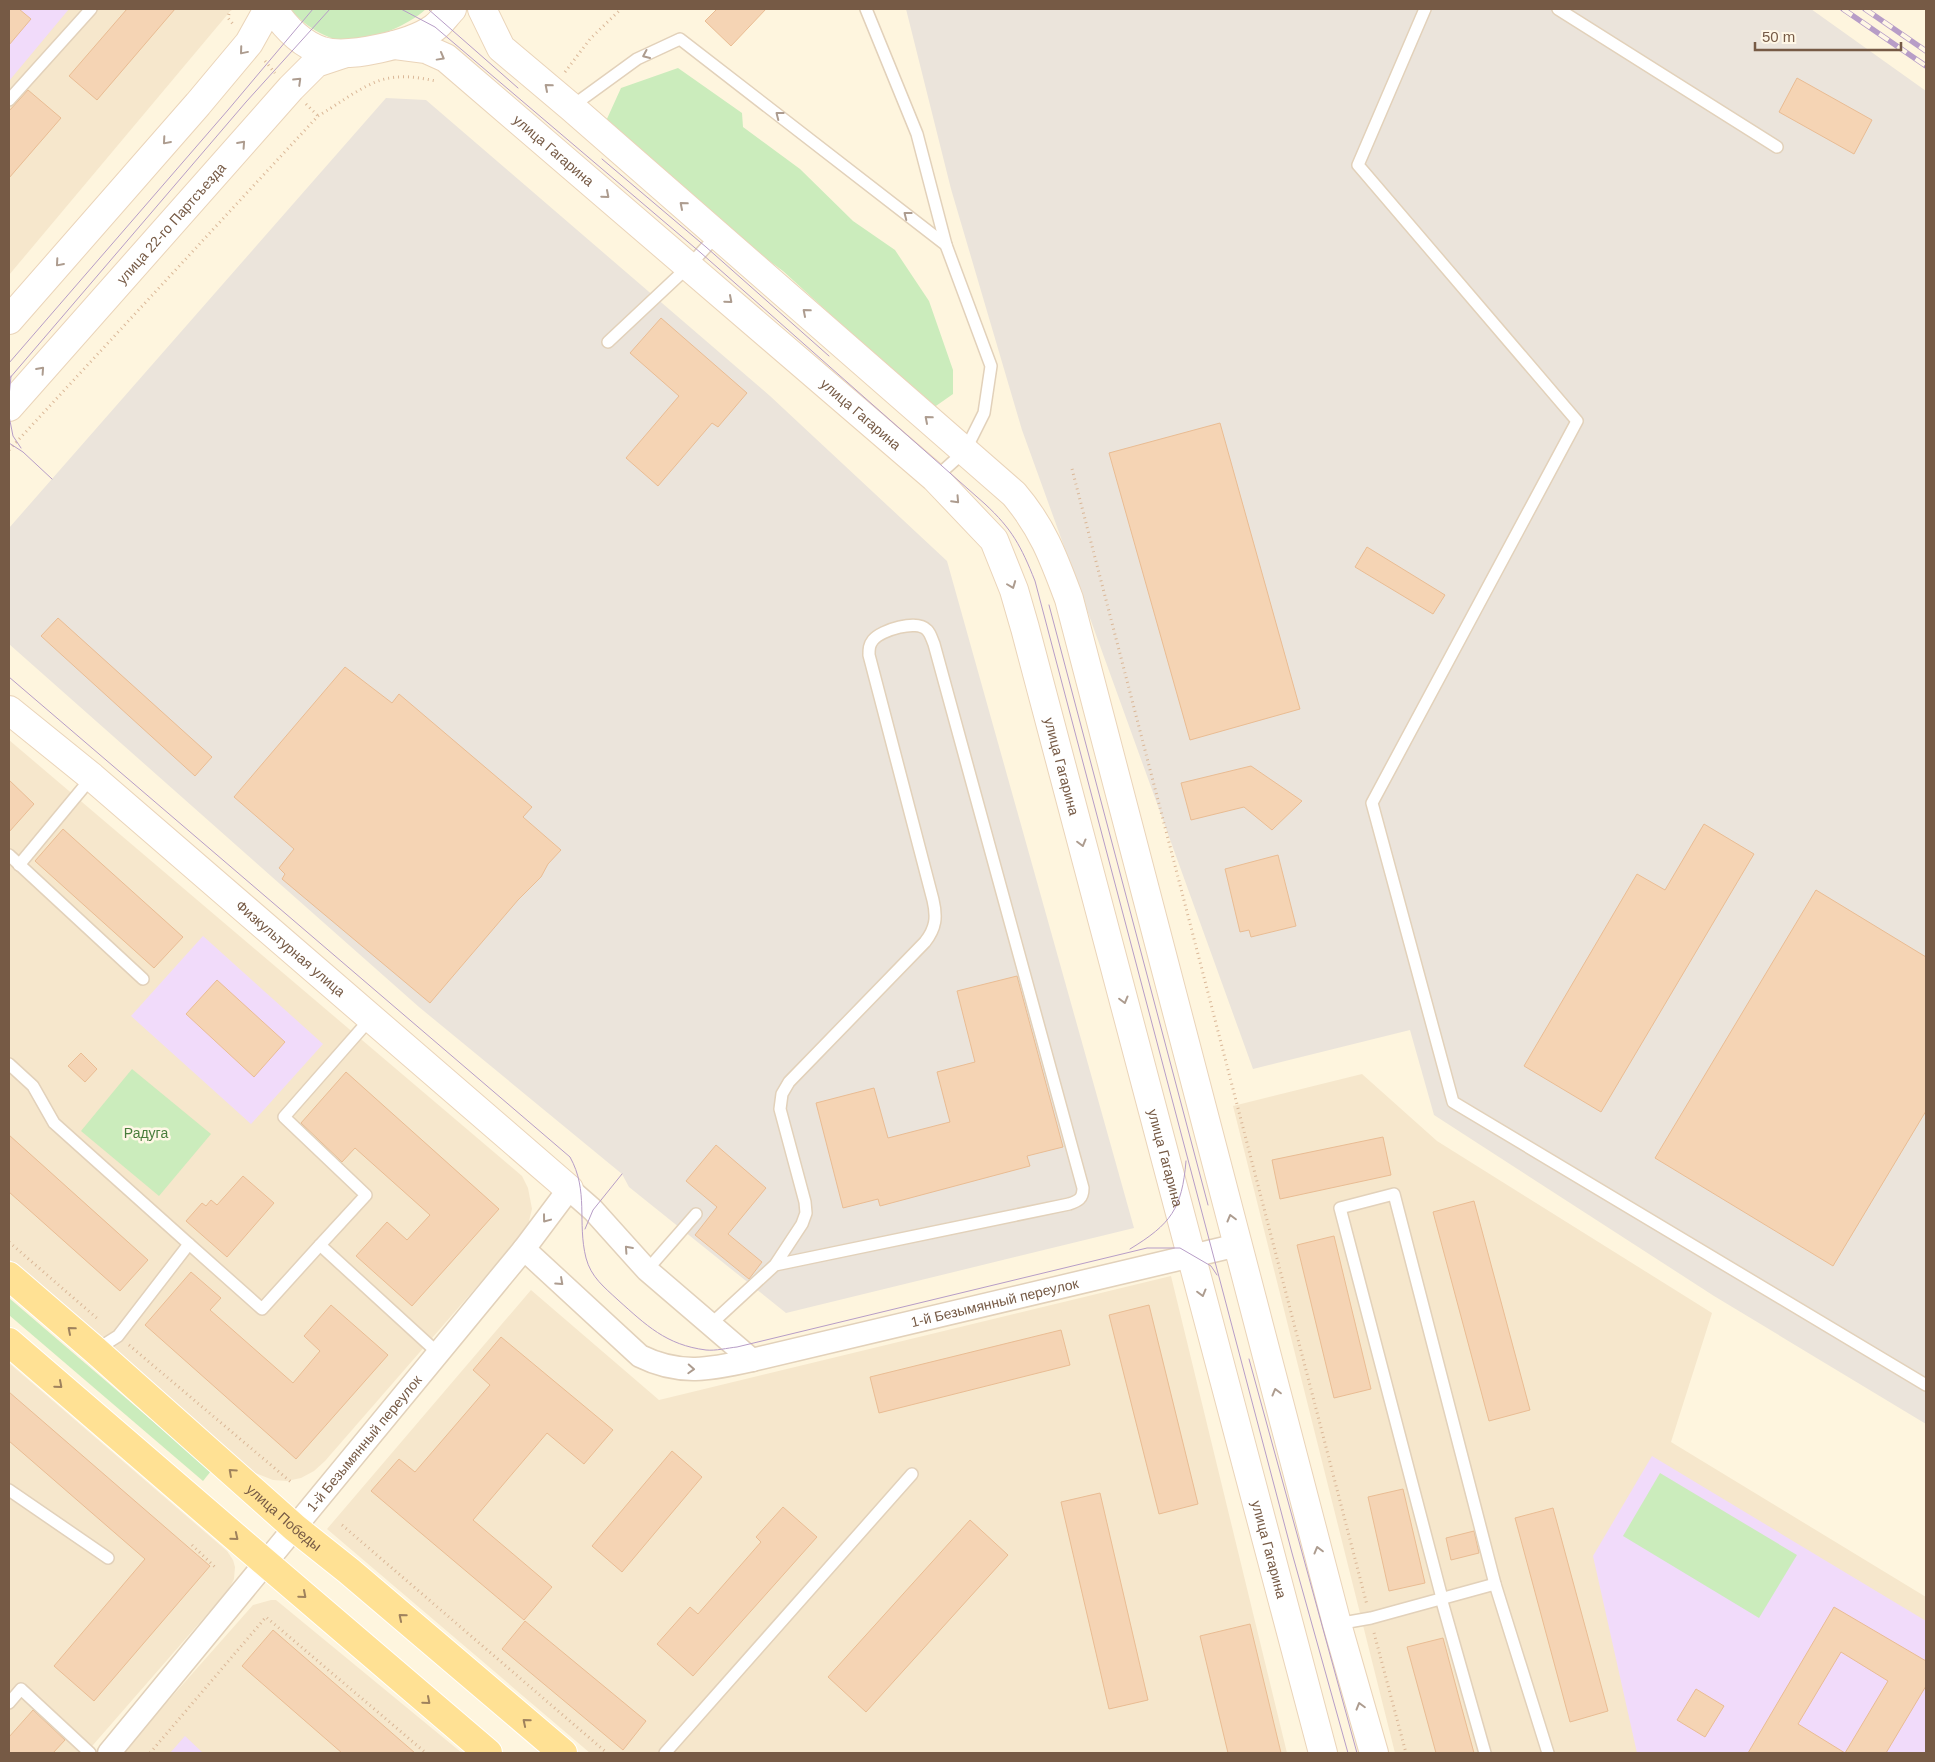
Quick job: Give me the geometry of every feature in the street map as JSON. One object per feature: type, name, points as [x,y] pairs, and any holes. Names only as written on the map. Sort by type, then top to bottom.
[{"type":"main road","points":[[9,320],[249,43],[268,9]]},
{"type":"main road","points":[[273,9],[292,33],[301,39],[322,51],[343,54],[395,45],[422,36],[435,27],[452,9]]},
{"type":"main road","points":[[482,9],[501,48],[571,106],[1014,494],[1031,513],[1046,539],[1069,599],[1337,1624],[1374,1753]]},
{"type":"main road","name":"улица Гагарина","points":[[395,45],[426,49],[446,58],[936,478],[994,540],[1014,590],[1192,1254],[1323,1753]]},
{"type":"main road","name":"улица 22-го Партсъезда","points":[[9,407],[291,88],[316,63],[343,54]]},
{"type":"main road","name":"Физкультурная улица","points":[[9,710],[92,777],[569,1190]]},
{"type":"main road","name":"улица Победы","points":[[9,1276],[295,1528],[563,1753]]},
{"type":"main road","points":[[12,1351],[266,1563],[488,1753]]},
{"type":"street","name":"1-й Безымянный переулок","points":[[108,1753],[524,1249],[569,1190]]},
{"type":"street","points":[[569,1190],[593,1210],[647,1270],[752,1360]]},
{"type":"street","name":"1-й Безымянный переулок","points":[[524,1249],[640,1356],[654,1363],[690,1369],[712,1369],[1192,1254],[1238,1245]]},
{"type":"lane","points":[[9,100],[91,9]]},
{"type":"lane","points":[[866,9],[917,134],[946,245],[992,366],[984,414],[965,451],[936,478]]},
{"type":"lane","points":[[1425,9],[1358,165],[1577,420],[1372,803],[1453,1102],[1926,1385]]},
{"type":"lane","points":[[1558,9],[1777,147]]},
{"type":"lane","points":[[571,106],[637,59],[680,39],[946,245]]},
{"type":"lane","points":[[608,342],[689,266],[717,235]]},
{"type":"lane","points":[[711,1324],[775,1265],[802,1224],[806,1213],[805,1202],[780,1109],[782,1094],[789,1082],[925,942],[934,930],[936,915],[933,900],[869,655],[869,646],[880,634],[910,625],[920,626],[927,630],[934,644],[1078,1169],[1083,1196],[1078,1201],[1069,1204],[775,1265]]},
{"type":"lane","points":[[19,864],[92,777]]},
{"type":"lane","points":[[9,855],[143,979]]},
{"type":"lane","points":[[9,1064],[33,1086],[54,1123],[262,1310],[366,1195],[284,1117],[371,1018]]},
{"type":"lane","points":[[1485,1753],[1441,1598],[1340,1208],[1394,1194],[1495,1584],[1548,1753]]},
{"type":"lane","points":[[647,1270],[696,1214]]},
{"type":"lane","points":[[95,1350],[118,1336],[189,1244]]},
{"type":"lane","points":[[320,1245],[438,1354]]},
{"type":"lane","points":[[665,1753],[912,1474]]},
{"type":"lane","points":[[9,1490],[108,1558]]},
{"type":"lane","points":[[1337,1624],[1371,1618],[1495,1584]]},
{"type":"lane","points":[[9,1703],[21,1689],[90,1753]]},
{"type":"path","points":[[230,9],[228,18],[318,116]]},
{"type":"path","points":[[558,66],[565,72],[590,39],[621,9]]},
{"type":"path","points":[[9,450],[318,116],[371,84],[389,78],[412,76],[437,81]]},
{"type":"path","points":[[1072,469],[1406,1753]]},
{"type":"path","points":[[9,1242],[291,1482]]},
{"type":"path","points":[[342,1525],[607,1753]]},
{"type":"path","points":[[192,1545],[217,1569]]},
{"type":"path","points":[[150,1753],[266,1617],[426,1753]]},
{"type":"shaded area","points":[[9,9],[232,9],[9,275]]},
{"type":"shaded area","points":[[9,9],[69,9],[9,81]]},
{"type":"shaded area","points":[[906,9],[1811,9],[1926,91],[1926,1424],[1714,1296],[1434,1115],[1410,1030],[1253,1069],[1022,430],[951,189]]},
{"type":"shaded area","points":[[386,98],[426,100],[770,396],[947,561],[1134,1228],[786,1313],[629,1187],[622,1174],[419,1007],[9,644],[9,528]]},
{"type":"shaded area","points":[[9,740],[522,1176],[528,1188],[532,1209],[527,1229],[325,1461],[314,1471],[301,1478],[287,1481],[273,1480],[253,1472],[9,1259]]},
{"type":"shaded area","points":[[203,936],[323,1044],[251,1124],[131,1016]]},
{"type":"shaded area","points":[[1362,1074],[1437,1141],[1712,1313],[1671,1442],[1926,1597],[1926,1753],[1395,1753],[1233,1106]]},
{"type":"shaded area","points":[[1171,1276],[1287,1753],[590,1753],[327,1529],[531,1290],[659,1400]]},
{"type":"shaded area","points":[[9,1363],[227,1551],[235,1567],[234,1579],[229,1589],[86,1753],[9,1753]]},
{"type":"shaded area","points":[[1652,1456],[1926,1621],[1926,1753],[1637,1753],[1593,1556]]},
{"type":"shaded area","points":[[276,1600],[462,1753],[122,1753],[253,1605]]},
{"type":"shaded area","points":[[185,1736],[203,1753],[170,1753]]},
{"type":"green space","points":[[291,9],[426,9],[410,21],[389,31],[367,38],[347,41],[332,38],[316,31],[301,20]]},
{"type":"green space","points":[[678,68],[742,113],[743,127],[800,169],[853,221],[895,250],[929,301],[953,370],[953,394],[933,408],[783,271],[685,199],[606,121],[621,88]]},
{"type":"green space","name":"Радyга","points":[[132,1069],[211,1134],[159,1196],[81,1131]]},
{"type":"green space","points":[[9,1298],[211,1471],[203,1481],[9,1315]]},
{"type":"green space","points":[[1660,1473],[1797,1555],[1759,1618],[1623,1536]]},
{"type":"building","points":[[9,9],[19,9],[31,19],[9,45]]},
{"type":"building","points":[[127,9],[175,9],[97,100],[69,76]]},
{"type":"building","points":[[717,9],[766,9],[731,46],[705,21]]},
{"type":"building","points":[[1797,78],[1872,120],[1854,154],[1779,112]]},
{"type":"building","points":[[28,90],[61,118],[9,178],[9,111]]},
{"type":"building","points":[[661,318],[747,393],[718,427],[712,423],[658,486],[626,458],[679,396],[630,353]]},
{"type":"building","points":[[1220,423],[1300,709],[1190,740],[1109,453]]},
{"type":"building","points":[[1367,547],[1445,595],[1433,614],[1355,567]]},
{"type":"building","points":[[58,618],[212,757],[195,776],[41,636]]},
{"type":"building","points":[[345,667],[392,703],[399,694],[532,807],[523,817],[561,850],[548,864],[541,877],[518,900],[430,1003],[282,879],[285,874],[279,868],[294,849],[234,797]]},
{"type":"building","points":[[1251,766],[1302,801],[1272,830],[1244,807],[1191,820],[1181,783]]},
{"type":"building","points":[[9,780],[34,804],[9,832]]},
{"type":"building","points":[[1704,824],[1754,854],[1601,1112],[1524,1066],[1637,874],[1665,890]]},
{"type":"building","points":[[63,829],[183,937],[154,968],[35,861]]},
{"type":"building","points":[[1278,855],[1296,926],[1251,937],[1249,930],[1240,932],[1225,869]]},
{"type":"building","points":[[1816,890],[1926,957],[1926,1111],[1833,1266],[1655,1158]]},
{"type":"building","points":[[1017,976],[1063,1147],[1027,1156],[1030,1166],[880,1206],[878,1199],[843,1208],[816,1103],[874,1088],[888,1138],[950,1122],[937,1072],[975,1062],[957,991]]},
{"type":"building","points":[[217,980],[285,1042],[254,1077],[186,1014]]},
{"type":"building","points":[[81,1053],[97,1069],[85,1082],[68,1066]]},
{"type":"building","points":[[346,1072],[499,1209],[412,1306],[356,1256],[387,1222],[407,1240],[430,1215],[355,1148],[342,1162],[301,1123]]},
{"type":"building","points":[[9,1135],[148,1260],[120,1291],[9,1192]]},
{"type":"building","points":[[1383,1137],[1391,1175],[1280,1199],[1272,1160]]},
{"type":"building","points":[[716,1145],[766,1188],[728,1234],[762,1262],[749,1279],[695,1235],[717,1207],[686,1181]]},
{"type":"building","points":[[243,1176],[274,1203],[227,1257],[186,1221],[202,1203],[206,1206],[211,1200],[217,1205]]},
{"type":"building","points":[[1474,1201],[1530,1410],[1489,1421],[1433,1212]]},
{"type":"building","points":[[1334,1236],[1371,1389],[1334,1398],[1297,1245]]},
{"type":"building","points":[[191,1272],[221,1298],[210,1310],[293,1383],[320,1351],[304,1336],[331,1305],[388,1355],[296,1459],[145,1325]]},
{"type":"building","points":[[1149,1305],[1198,1504],[1159,1514],[1109,1315]]},
{"type":"building","points":[[1061,1330],[1070,1365],[879,1413],[870,1377]]},
{"type":"building","points":[[501,1337],[613,1430],[584,1464],[547,1433],[473,1520],[552,1587],[524,1620],[371,1491],[399,1459],[415,1472],[490,1385],[473,1370]]},
{"type":"building","points":[[9,1392],[210,1566],[94,1701],[54,1666],[145,1559],[9,1441]]},
{"type":"building","points":[[672,1451],[702,1477],[622,1572],[592,1546]]},
{"type":"building","points":[[1403,1489],[1425,1583],[1389,1591],[1368,1497]]},
{"type":"building","points":[[1100,1493],[1148,1700],[1109,1709],[1061,1502]]},
{"type":"building","points":[[783,1507],[817,1537],[693,1676],[657,1644],[690,1607],[698,1614],[761,1542],[756,1537]]},
{"type":"building","points":[[1553,1508],[1608,1711],[1570,1722],[1515,1518]]},
{"type":"building","points":[[970,1520],[1008,1555],[866,1712],[828,1677]]},
{"type":"building","points":[[1474,1531],[1479,1553],[1451,1560],[1446,1538]]},
{"type":"building","points":[[1834,1607],[1926,1661],[1926,1686],[1886,1753],[1845,1753],[1748,1753]],"holes":[[[1841,1652],[1888,1681],[1845,1753],[1798,1724]]]},
{"type":"building","points":[[525,1621],[646,1721],[623,1750],[502,1649]]},
{"type":"building","points":[[1250,1624],[1281,1753],[1228,1753],[1200,1636]]},
{"type":"building","points":[[273,1630],[415,1753],[342,1753],[242,1666]]},
{"type":"building","points":[[1443,1638],[1474,1753],[1436,1753],[1407,1647]]},
{"type":"building","points":[[1696,1689],[1724,1706],[1705,1737],[1677,1720]]},
{"type":"building","points":[[33,1710],[65,1740],[53,1753],[9,1753],[9,1737]]},
{"type":"tram line","points":[[9,363],[313,9]]},
{"type":"tram line","points":[[9,379],[246,102],[330,9]]},
{"type":"tram line","points":[[401,9],[435,27],[701,253],[985,504],[1009,530],[1020,548],[1035,581],[1292,1553],[1348,1753]]},
{"type":"tram line","points":[[428,9],[518,88]]},
{"type":"tram line","points":[[602,159],[706,247],[829,356]]},
{"type":"tram line","points":[[9,397],[11,376]]},
{"type":"tram line","points":[[9,416],[13,436],[21,448]]},
{"type":"tram line","points":[[9,443],[23,452],[52,479]]},
{"type":"tram line","points":[[1049,605],[1208,1205]]},
{"type":"tram line","points":[[9,677],[570,1157],[579,1182],[582,1232],[586,1258],[591,1271],[603,1286],[628,1309],[668,1339],[679,1344],[706,1350],[737,1347],[1147,1248],[1180,1248],[1211,1266],[1217,1275]]},
{"type":"tram line","points":[[1130,1249],[1165,1223],[1172,1214],[1181,1191],[1186,1161]]},
{"type":"tram line","points":[[585,1229],[593,1210],[622,1174]]},
{"type":"tram line","points":[[1249,1359],[1357,1753]]},
{"type":"railway","points":[[1843,9],[1926,66]]},
{"type":"railway","points":[[1865,9],[1926,51]]}]
